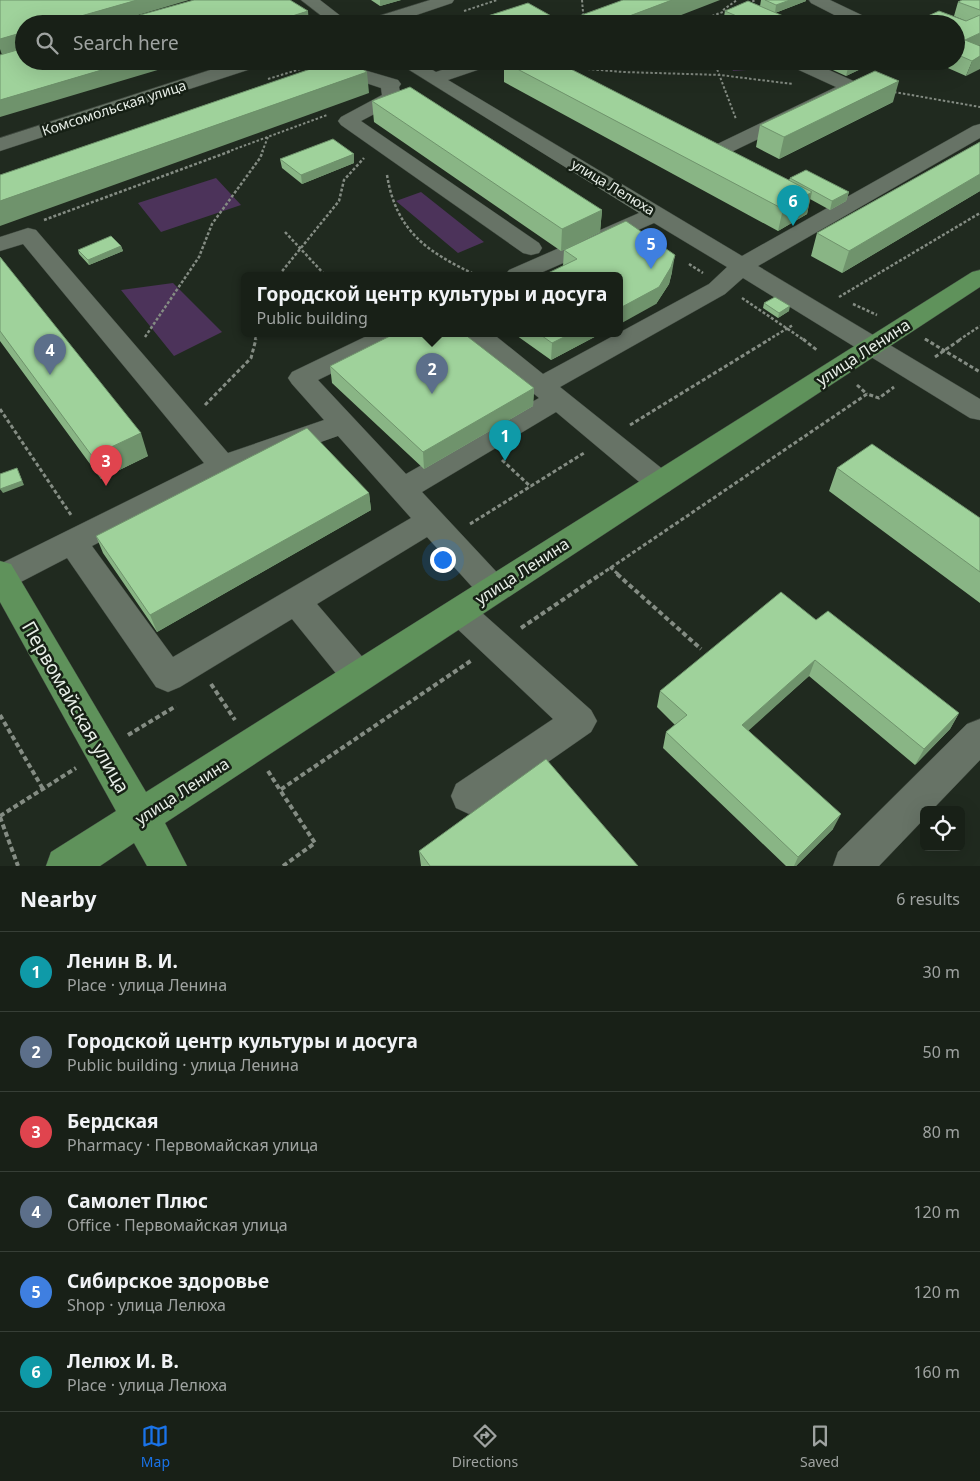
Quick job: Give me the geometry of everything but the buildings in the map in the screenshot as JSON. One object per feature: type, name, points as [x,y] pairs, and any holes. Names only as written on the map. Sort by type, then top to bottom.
[{"type":"main road","name":"улица Ленина","points":[[65,866],[980,277]]},
{"type":"main road","name":"Первомайская улица","points":[[1,575],[168,866]]},
{"type":"street","points":[[309,0],[330,15]]},
{"type":"street","points":[[400,15],[446,0]]},
{"type":"street","points":[[816,0],[847,15]]},
{"type":"street","name":"Комсомольская улица","points":[[0,145],[229,70]]},
{"type":"street","points":[[312,77],[334,70]]},
{"type":"street","points":[[346,70],[389,85],[452,70]]},
{"type":"street","name":"улица Лелюха","points":[[419,70],[743,265],[980,411]]},
{"type":"street","points":[[814,70],[851,87]]},
{"type":"street","points":[[389,85],[392,97],[348,120],[531,248]]},
{"type":"street","points":[[716,152],[851,87]]},
{"type":"street","points":[[403,489],[483,442],[549,392],[717,289],[743,265],[824,210],[980,130]]},
{"type":"street","points":[[699,142],[741,165]]},
{"type":"street","points":[[524,272],[658,214]]},
{"type":"street","points":[[0,244],[28,234],[223,466]]},
{"type":"street","points":[[385,337],[301,378],[494,590]]},
{"type":"street","points":[[481,337],[660,483]]},
{"type":"street","points":[[1,575],[72,542],[223,466],[344,424]]},
{"type":"street","points":[[72,542],[168,677],[296,601],[439,529]]},
{"type":"street","points":[[296,601],[359,677]]},
{"type":"street","points":[[460,612],[579,721],[469,796]]},
{"type":"street","points":[[852,866],[980,734]]},
{"type":"path","points":[[582,0],[583,15]]},
{"type":"path","points":[[717,14],[737,0]]},
{"type":"path","points":[[740,6],[756,0]]},
{"type":"path","points":[[717,14],[732,8]]},
{"type":"path","points":[[615,70],[720,75],[796,85]]},
{"type":"path","points":[[718,70],[742,139]]},
{"type":"path","points":[[851,87],[891,91],[980,107]]},
{"type":"path","points":[[28,234],[21,229],[330,114]]},
{"type":"path","points":[[131,357],[199,257],[212,224],[260,158],[269,137]]},
{"type":"path","points":[[281,272],[339,201],[344,180],[361,159],[387,148],[386,165],[389,197],[407,231],[449,263],[469,272]]},
{"type":"path","points":[[439,529],[531,486],[817,310],[980,213]]},
{"type":"path","points":[[285,232],[321,272]]},
{"type":"path","points":[[282,866],[315,842],[280,790],[867,394],[879,398],[980,326]]},
{"type":"path","points":[[187,423],[251,358],[256,337]]},
{"type":"path","points":[[483,442],[531,486]]},
{"type":"path","points":[[610,568],[701,649]]},
{"type":"path","points":[[203,689],[220,679]]},
{"type":"path","points":[[18,866],[0,816],[178,704]]},
{"type":"path","points":[[0,715],[43,789]]},
{"type":"shaded area","points":[[216,178],[241,205],[161,232],[138,203]]},
{"type":"shaded area","points":[[421,192],[484,242],[458,253],[396,201]]},
{"type":"shaded area","points":[[173,283],[222,332],[174,356],[121,290]]},
{"type":"place","name":"Лелюх И. В.","points":[[793,226]]},
{"type":"place","name":"Сибирское здоровье","points":[[651,269]]},
{"type":"place","name":"Самолет Плюс","points":[[50,375]]},
{"type":"place","name":"Городской центр культуры и досуга","points":[[432,394]]},
{"type":"place","name":"Ленин В. И.","points":[[505,461]]},
{"type":"place","name":"Бердская","points":[[106,486]]}]
